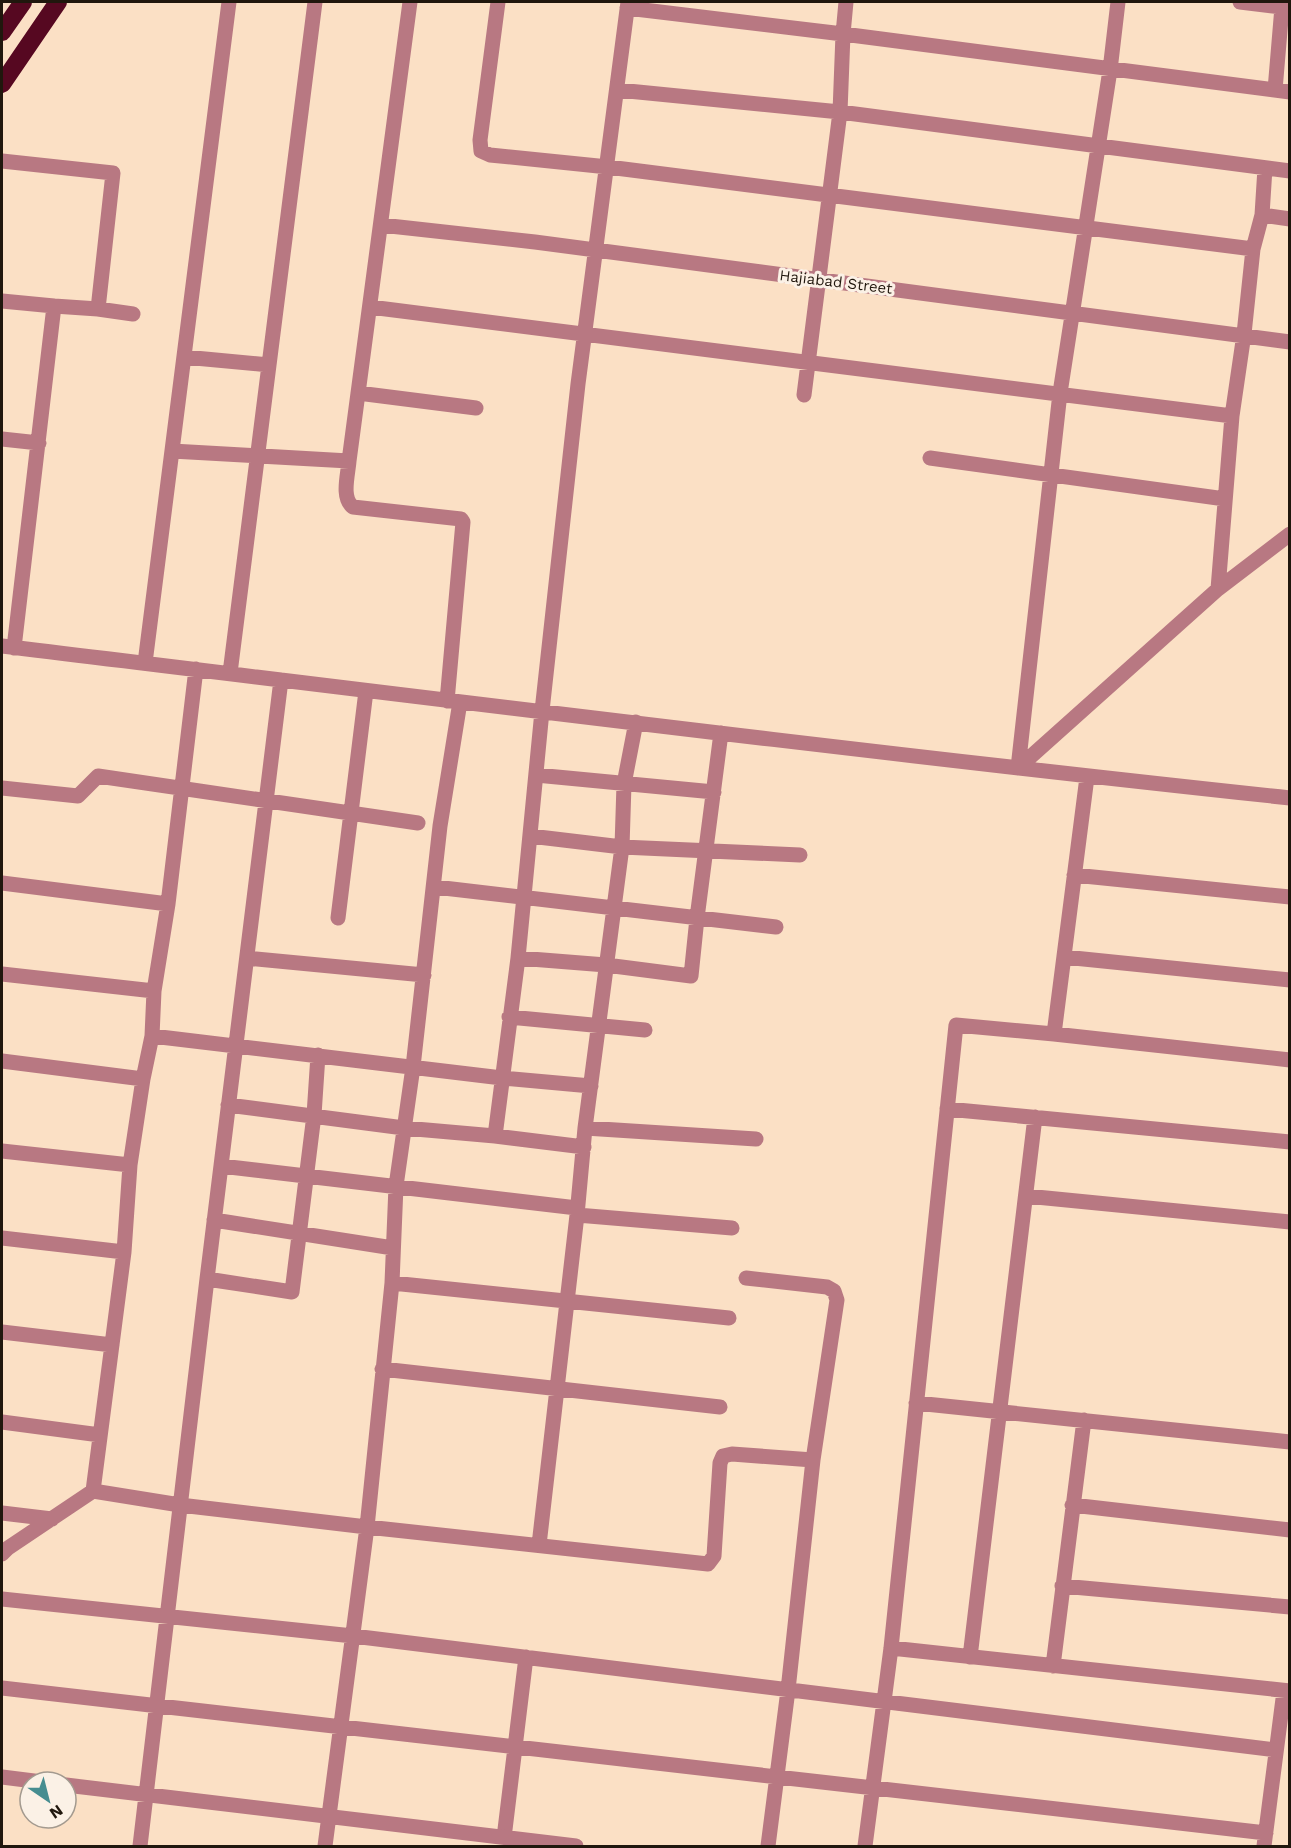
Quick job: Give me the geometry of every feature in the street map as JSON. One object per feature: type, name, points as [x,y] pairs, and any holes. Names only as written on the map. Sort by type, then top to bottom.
[{"type":"highway","points":[[2,32],[23,2]]},
{"type":"highway","points":[[2,84],[58,2]]},
{"type":"street","points":[[145,663],[229,2]]},
{"type":"street","points":[[230,673],[315,2]]},
{"type":"street","points":[[325,1846],[367,1527],[392,1283],[396,1186],[435,887],[453,702],[464,522],[461,519],[353,507],[346,498],[410,2]]},
{"type":"street","points":[[498,2],[480,140],[481,151],[490,155],[608,167],[1253,249]]},
{"type":"street","points":[[804,395],[840,112],[846,2]]},
{"type":"street","points":[[1018,768],[1059,393],[1110,70],[1118,2]]},
{"type":"street","points":[[495,1136],[518,958],[542,711],[585,335],[628,5],[1282,91],[1286,8],[1240,2]]},
{"type":"street","points":[[618,90],[840,112],[1290,171]]},
{"type":"street","points":[[2,161],[113,173],[98,309]]},
{"type":"street","points":[[1218,589],[1232,416],[1253,249],[1262,215],[1265,168]]},
{"type":"street","points":[[1262,215],[1290,219]]},
{"type":"street","name":"Hajiabad Street","points":[[381,225],[535,242],[596,252],[1244,334],[1290,342]]},
{"type":"street","points":[[2,300],[133,314]]},
{"type":"street","points":[[54,306],[39,443],[8,647],[1087,777],[1290,798]]},
{"type":"street","points":[[370,308],[1232,416]]},
{"type":"street","points":[[184,357],[269,365]]},
{"type":"street","points":[[358,393],[476,408]]},
{"type":"street","points":[[2,439],[39,443]]},
{"type":"street","points":[[172,451],[258,454],[349,461]]},
{"type":"street","points":[[930,458],[1225,499]]},
{"type":"street","points":[[1018,768],[1218,589],[1290,534]]},
{"type":"street","points":[[93,1491],[124,1252],[130,1165],[142,1079],[152,1036],[154,991],[168,904],[196,669]]},
{"type":"street","points":[[140,1846],[281,680]]},
{"type":"street","points":[[338,918],[366,691]]},
{"type":"street","points":[[539,1545],[585,1128],[612,908],[622,847],[624,784],[636,722]]},
{"type":"street","points":[[518,958],[606,965],[691,976],[722,733]]},
{"type":"street","points":[[536,775],[714,792]]},
{"type":"street","points":[[2,788],[78,796],[98,776],[418,823]]},
{"type":"street","points":[[1054,1034],[1087,777]]},
{"type":"street","points":[[530,836],[622,847],[800,855]]},
{"type":"street","points":[[1074,875],[1290,897]]},
{"type":"street","points":[[2,883],[168,904]]},
{"type":"street","points":[[435,887],[776,927]]},
{"type":"street","points":[[1064,957],[1290,980]]},
{"type":"street","points":[[247,958],[424,975]]},
{"type":"street","points":[[2,974],[154,991]]},
{"type":"street","points":[[509,1017],[645,1030]]},
{"type":"street","points":[[865,1846],[891,1648],[956,1025],[1290,1060]]},
{"type":"street","points":[[152,1036],[502,1078],[591,1086]]},
{"type":"street","points":[[207,1279],[292,1292],[314,1115],[318,1055]]},
{"type":"street","points":[[2,1061],[142,1079]]},
{"type":"street","points":[[228,1105],[404,1128],[584,1147]]},
{"type":"street","points":[[947,1109],[1290,1142]]},
{"type":"street","points":[[970,1657],[1035,1117]]},
{"type":"street","points":[[585,1128],[756,1139]]},
{"type":"street","points":[[2,1151],[130,1165]]},
{"type":"street","points":[[221,1166],[306,1174],[577,1212],[732,1228]]},
{"type":"street","points":[[1026,1196],[1290,1222]]},
{"type":"street","points":[[214,1220],[393,1248]]},
{"type":"street","points":[[2,1238],[124,1252]]},
{"type":"street","points":[[746,1278],[827,1287],[834,1291],[837,1300],[813,1460],[788,1690],[768,1846]]},
{"type":"street","points":[[392,1283],[729,1318]]},
{"type":"street","points":[[2,1332],[112,1345]]},
{"type":"street","points":[[382,1370],[720,1407]]},
{"type":"street","points":[[916,1403],[1290,1442]]},
{"type":"street","points":[[1053,1666],[1084,1420]]},
{"type":"street","points":[[2,1422],[100,1435]]},
{"type":"street","points":[[2,1554],[93,1491],[367,1527],[708,1564],[714,1556],[720,1463],[723,1456],[732,1454],[813,1460]]},
{"type":"street","points":[[1072,1504],[1290,1530]]},
{"type":"street","points":[[2,1513],[52,1519]]},
{"type":"street","points":[[1062,1586],[1290,1607]]},
{"type":"street","points":[[2,1599],[353,1636],[1276,1750]]},
{"type":"street","points":[[2,1688],[873,1788],[1265,1840],[1276,1750],[1287,1691],[891,1648]]},
{"type":"street","points":[[504,1842],[526,1657]]},
{"type":"street","points":[[2,1777],[18,1779]]},
{"type":"street","points":[[78,1787],[329,1817],[504,1842],[576,1846]]}]
